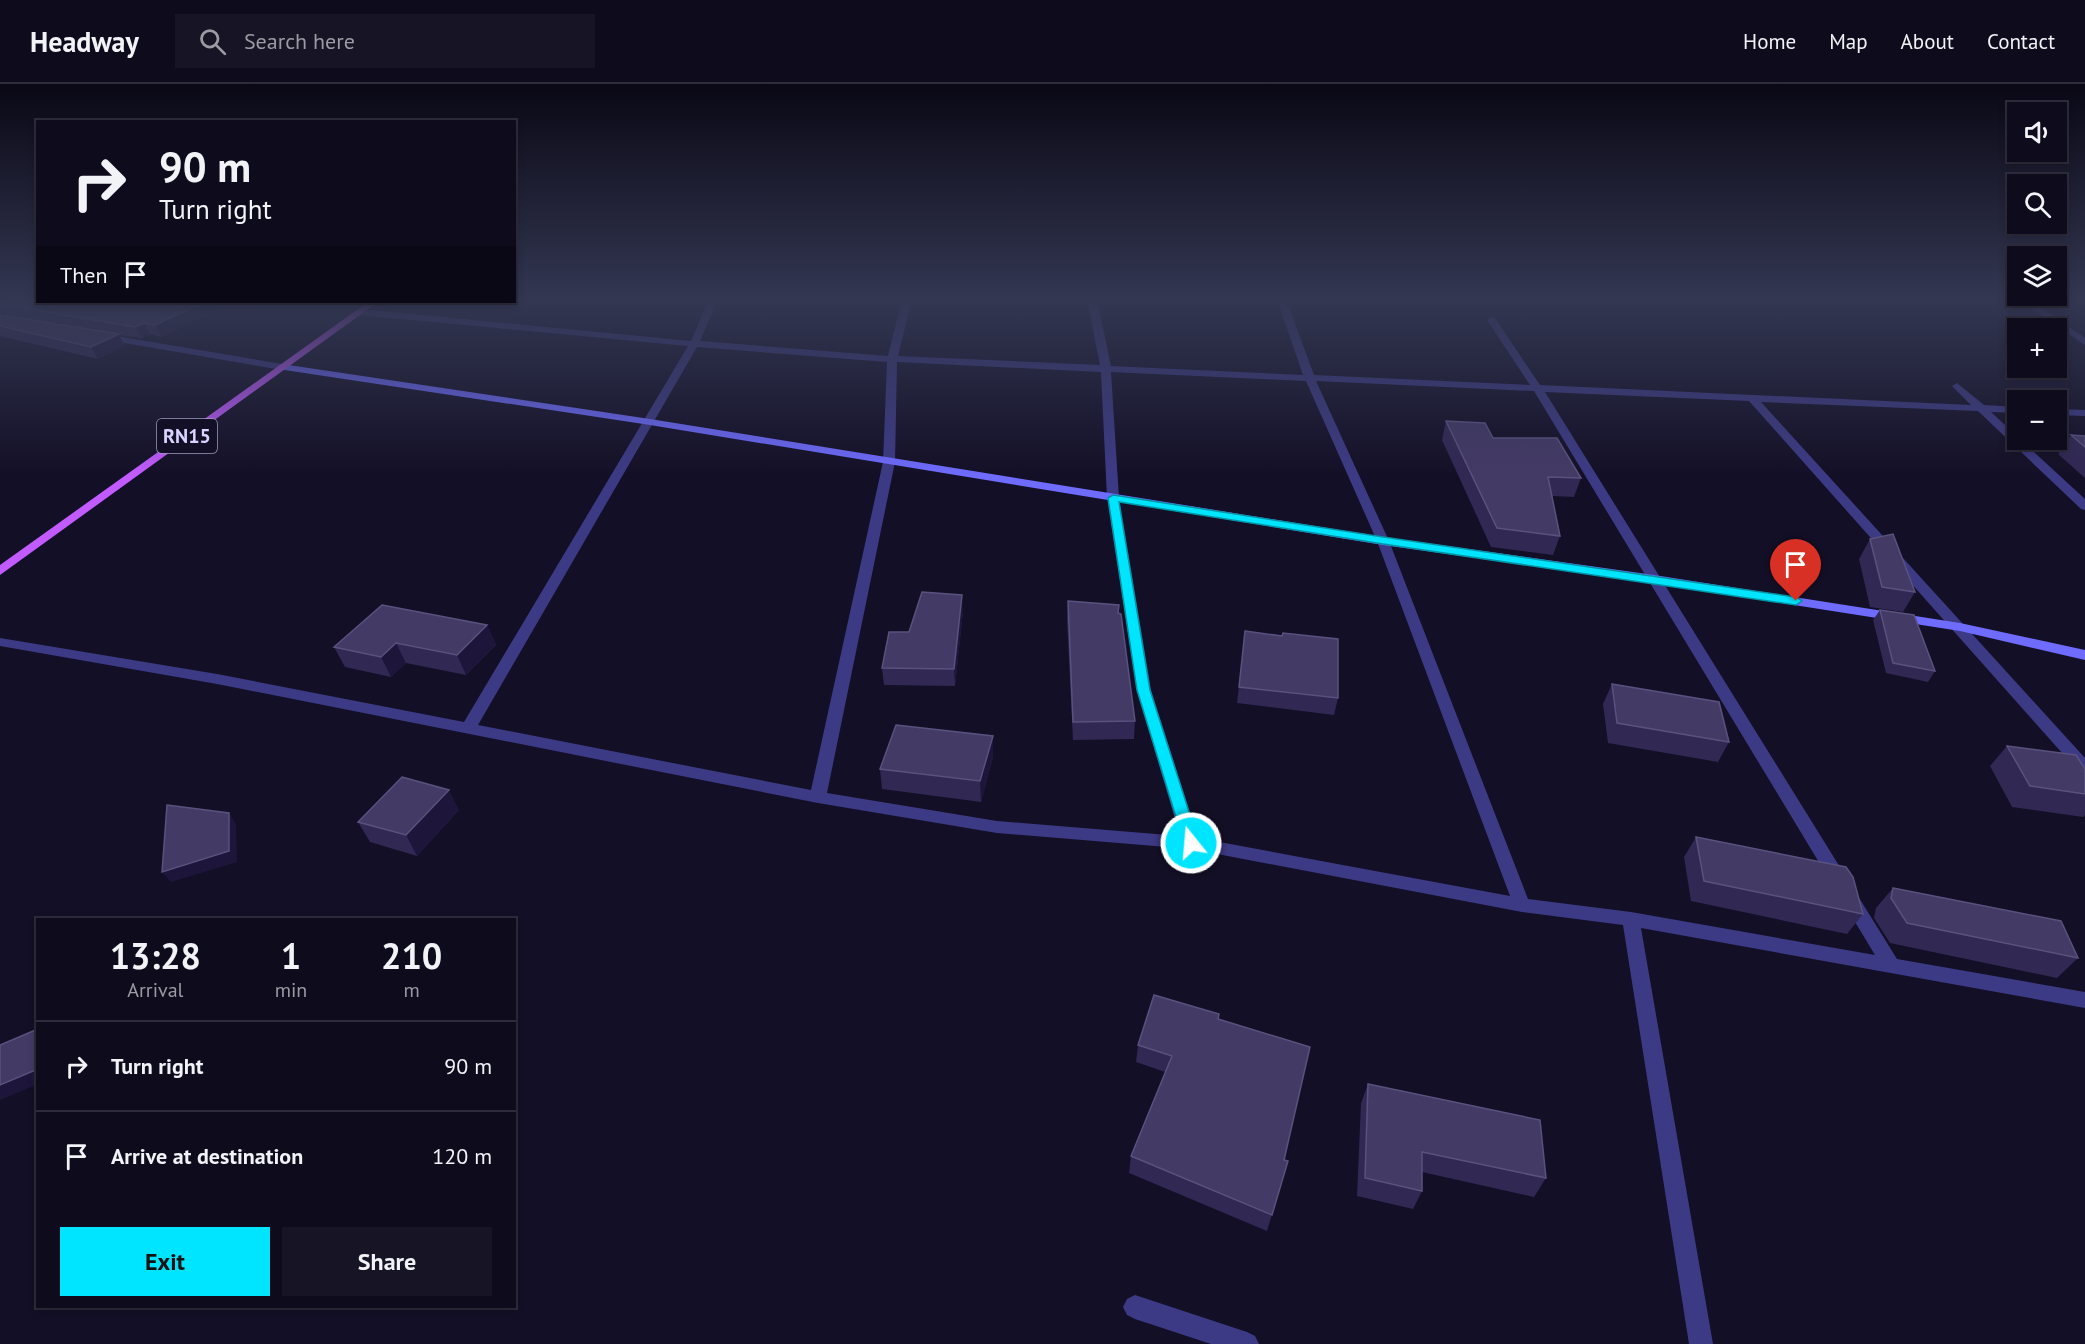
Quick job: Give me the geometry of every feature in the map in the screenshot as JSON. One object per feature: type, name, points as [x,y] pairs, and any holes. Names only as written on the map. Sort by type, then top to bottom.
[{"type":"main road","name":"RN15","points":[[0,571],[296,358]]},
{"type":"street","points":[[222,358],[650,422],[1383,541],[1654,579],[1960,627],[2085,655]]},
{"type":"street","points":[[469,728],[686,358]]},
{"type":"street","points":[[876,358],[2007,409]]},
{"type":"street","points":[[1104,358],[1113,498],[1144,690],[1191,843]]},
{"type":"street","points":[[1302,358],[1383,541],[1522,905]]},
{"type":"street","points":[[1517,358],[1890,963]]},
{"type":"street","points":[[818,797],[889,462],[892,359]]},
{"type":"street","points":[[1957,386],[2085,506]]},
{"type":"street","points":[[1752,398],[2085,768]]},
{"type":"street","points":[[2067,412],[2085,413]]},
{"type":"street","points":[[0,642],[217,679],[818,797],[997,827],[1191,843],[1522,905],[1631,919],[1890,963],[2085,1000]]},
{"type":"street","points":[[1631,919],[1701,1344]]},
{"type":"street","points":[[1135,1307],[1247,1344]]},
{"type":"building","points":[[1446,421],[1485,423],[1493,438],[1557,438],[1581,478],[1548,477],[1560,536],[1497,528]]},
{"type":"building","points":[[2071,435],[2085,436],[2085,447]]},
{"type":"building","points":[[1893,534],[1915,592],[1882,587],[1870,539]]},
{"type":"building","points":[[922,592],[962,595],[954,669],[882,668],[889,632],[909,632]]},
{"type":"building","points":[[1068,601],[1119,605],[1118,613],[1121,614],[1135,721],[1073,722]]},
{"type":"building","points":[[382,605],[487,625],[457,655],[396,643],[381,657],[334,647]]},
{"type":"building","points":[[1880,610],[1914,615],[1935,671],[1893,663]]},
{"type":"building","points":[[1245,631],[1282,636],[1283,633],[1338,639],[1338,698],[1239,687]]},
{"type":"building","points":[[1612,684],[1719,702],[1729,742],[1617,723]]},
{"type":"building","points":[[896,725],[993,736],[980,781],[880,769]]},
{"type":"building","points":[[2007,746],[2076,755],[2085,769],[2085,794],[2030,786]]},
{"type":"building","points":[[402,777],[449,790],[406,835],[358,822]]},
{"type":"building","points":[[167,805],[229,813],[229,851],[162,872]]},
{"type":"building","points":[[1696,837],[1846,867],[1853,877],[1863,914],[1704,881]]},
{"type":"building","points":[[1893,888],[2061,921],[2078,958],[1907,923],[1891,898]]},
{"type":"building","points":[[1154,995],[1219,1014],[1218,1019],[1310,1047],[1284,1160],[1288,1161],[1272,1215],[1131,1156],[1172,1056],[1138,1045]]},
{"type":"building","points":[[36,1030],[36,1070],[0,1085],[0,1045]]},
{"type":"building","points":[[1368,1084],[1540,1120],[1546,1178],[1422,1152],[1422,1191],[1365,1178]]},
{"type":"route","points":[[1191,843],[1144,690],[1113,498],[1383,541],[1796,601]]}]
